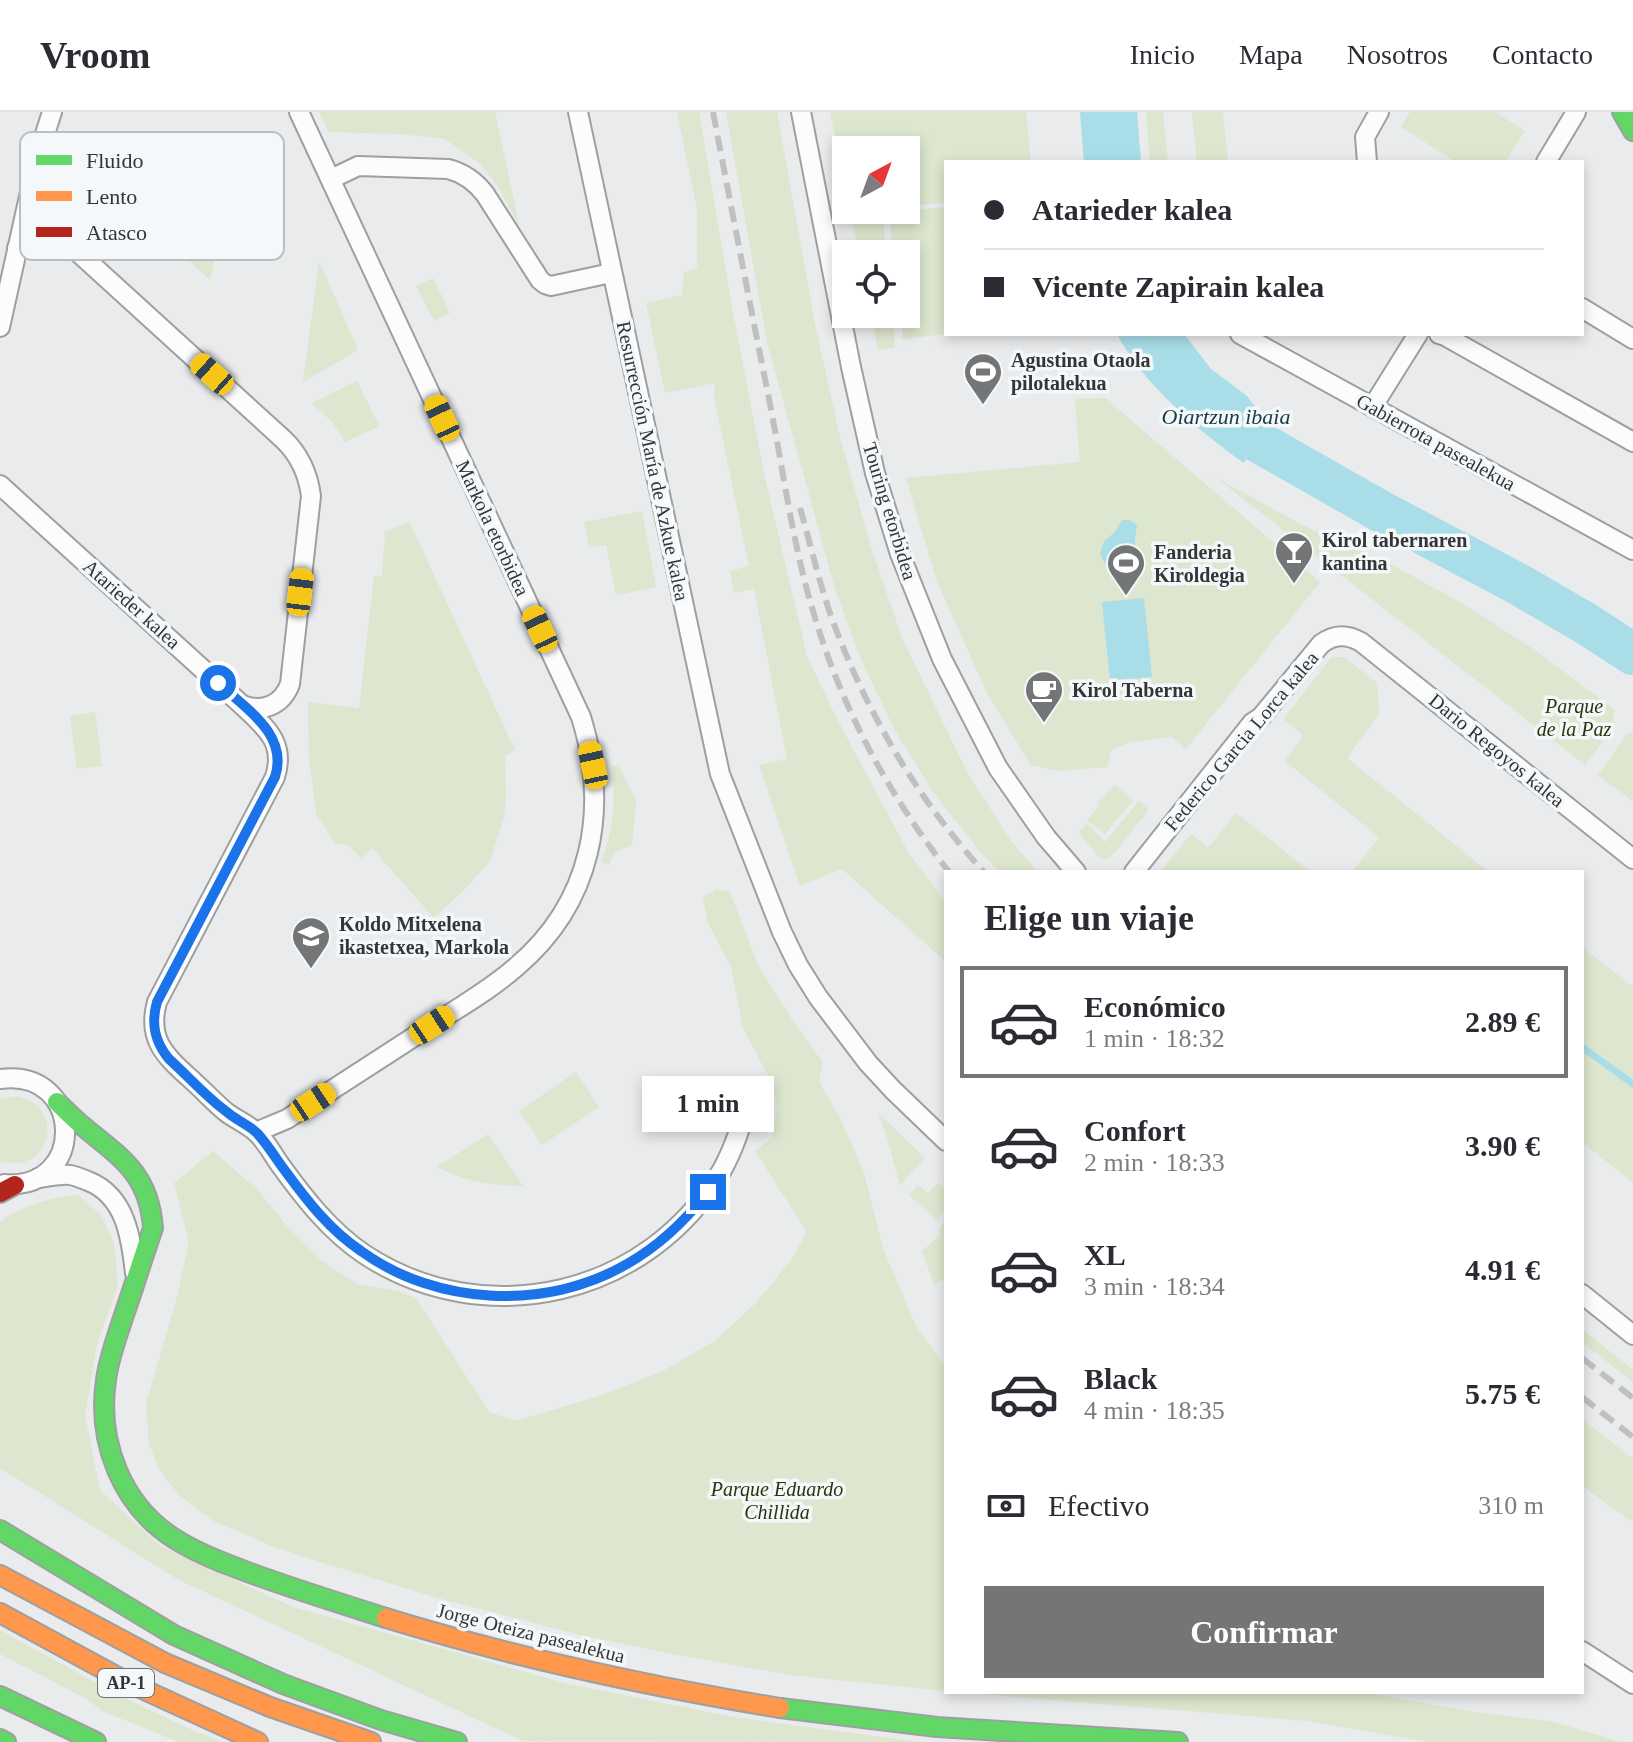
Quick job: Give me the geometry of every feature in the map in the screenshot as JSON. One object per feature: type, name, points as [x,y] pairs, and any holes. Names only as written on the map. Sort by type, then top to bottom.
[{"type":"main road","points":[[1622,112],[1633,131]]},
{"type":"main road","name":"Jorge Oteiza pasealekua","points":[[57,1102],[129,1165],[149,1194],[153,1228],[109,1360],[102,1404],[108,1448],[127,1490],[157,1526],[176,1541],[251,1573],[386,1618],[506,1652],[658,1686],[843,1717],[936,1727],[1178,1742]]},
{"type":"main road","points":[[0,1530],[174,1635],[283,1684],[381,1720],[457,1742]]},
{"type":"main road","points":[[0,1575],[165,1663],[270,1707],[371,1742]]},
{"type":"main road","name":"AP-1","points":[[0,1613],[129,1685],[258,1742]]},
{"type":"main road","points":[[0,1696],[96,1742]]},
{"type":"main road","points":[[0,1739],[6,1742]]},
{"type":"street","points":[[46,132],[52,112]]},
{"type":"street","name":"Markola etorbidea","points":[[256,1132],[287,1119],[516,968],[543,941],[565,909],[585,862],[595,814],[593,765],[581,717],[299,112]]},
{"type":"street","name":"Resurrección María de Azkue kalea","points":[[578,112],[720,774],[798,965],[868,1063],[944,1139]]},
{"type":"street","name":"Touring etorbidea","points":[[801,112],[851,367],[875,473],[900,554],[942,659],[998,768],[1046,837],[1074,870]]},
{"type":"street","points":[[1362,160],[1365,137],[1379,112]]},
{"type":"street","points":[[1547,160],[1576,112]]},
{"type":"street","points":[[329,176],[358,166],[459,172],[478,185],[545,284],[551,286],[611,273]]},
{"type":"street","points":[[0,327],[20,235]]},
{"type":"street","points":[[17,248],[20,245]]},
{"type":"street","points":[[86,260],[292,448],[300,458],[309,483],[310,510],[290,684],[275,704],[259,709],[242,705]]},
{"type":"street","points":[[1584,309],[1633,339]]},
{"type":"street","name":"Gabierrota pasealekua","points":[[1244,336],[1633,550]]},
{"type":"street","points":[[1373,406],[1417,336]]},
{"type":"street","points":[[1445,336],[1633,442]]},
{"type":"street","name":"Atarieder kalea","points":[[0,485],[242,705],[274,740],[278,768],[275,777],[157,1002],[153,1021],[162,1050],[169,1059],[226,1112],[256,1132]]},
{"type":"street","name":"Federico Garcia Lorca kalea","points":[[1136,870],[1238,740],[1321,644],[1341,635],[1361,642]]},
{"type":"street","name":"Dario Regoyos kalea","points":[[1361,642],[1633,859]]},
{"type":"street","points":[[0,1079],[25,1079],[39,1085],[49,1092],[64,1115],[66,1130],[59,1158],[38,1178]]},
{"type":"street","points":[[256,1132],[320,1216],[362,1252],[386,1267],[437,1287],[464,1293],[519,1296],[547,1293],[600,1277],[625,1265],[671,1233],[708,1192],[723,1169],[735,1144],[751,1090]]},
{"type":"street","points":[[5,1187],[38,1178],[70,1175],[99,1186],[113,1198],[124,1218],[131,1238],[135,1280]]},
{"type":"street","points":[[1584,1296],[1633,1335]]},
{"type":"street","points":[[1584,1652],[1633,1684]]},
{"type":"green space","points":[[319,112],[495,112],[519,225],[482,165],[445,139],[329,132]]},
{"type":"green space","points":[[677,112],[699,112],[765,478],[807,656],[907,850],[944,900],[944,960],[842,869],[800,886],[759,765],[787,759],[754,589],[734,593],[730,571],[749,566],[714,397],[715,383],[665,393],[646,303],[682,295],[684,272],[697,268],[697,209]]},
{"type":"green space","points":[[726,112],[777,112],[815,324],[840,437],[871,547],[902,638],[968,774],[1011,841],[1036,870],[998,870],[933,792],[894,729],[860,657],[835,589],[767,342]]},
{"type":"green space","points":[[830,112],[1026,112],[1031,160],[944,160],[944,203],[920,205],[920,136],[835,136]]},
{"type":"green space","points":[[1146,112],[1163,112],[1168,160],[1150,160]]},
{"type":"green space","points":[[1192,112],[1223,112],[1228,160],[1197,160]]},
{"type":"green space","points":[[1410,112],[1495,112],[1525,131],[1506,160],[1453,160],[1401,127]]},
{"type":"green space","points":[[944,207],[944,334],[903,339],[902,328],[920,328],[920,240],[892,240],[890,224],[920,224],[920,210]]},
{"type":"green space","points":[[853,224],[883,224],[885,240],[856,240]]},
{"type":"green space","points":[[188,260],[215,260],[210,280]]},
{"type":"green space","points":[[319,261],[358,350],[303,382]]},
{"type":"green space","points":[[433,278],[450,313],[434,321],[416,286]]},
{"type":"green space","points":[[874,328],[893,328],[895,348],[878,350]]},
{"type":"green space","points":[[357,381],[379,426],[345,442],[333,423],[312,403]]},
{"type":"green space","name":"Fanderia Kiroldegia","points":[[1105,398],[1320,582],[1186,749],[1172,737],[1130,742],[1111,751],[1107,767],[1057,771],[1031,765],[988,695],[937,582],[906,478],[1080,462],[1075,399]]},
{"type":"green space","name":"Parque de la Paz","points":[[1215,477],[1302,525],[1389,563],[1463,604],[1532,648],[1614,709],[1613,727],[1585,765]]},
{"type":"green space","points":[[642,511],[656,587],[616,595],[606,545],[589,547],[584,522]]},
{"type":"green space","points":[[409,521],[515,750],[505,756],[504,817],[490,861],[434,918],[372,848],[361,858],[347,844],[335,843],[316,814],[309,758],[308,702],[359,708],[374,576],[382,576],[385,532]]},
{"type":"green space","points":[[1332,657],[1344,657],[1377,683],[1379,714],[1347,758],[1487,870],[1354,870],[1379,837],[1285,761],[1303,735],[1283,719]]},
{"type":"green space","points":[[95,712],[102,766],[77,769],[70,716]]},
{"type":"green space","points":[[1633,733],[1633,801],[1598,775],[1627,734]]},
{"type":"green space","points":[[618,764],[636,800],[632,845],[614,852],[609,865],[601,862],[613,815],[612,767]]},
{"type":"green space","points":[[1115,785],[1133,800],[1105,834],[1087,820],[1100,805],[1097,802]]},
{"type":"green space","points":[[1139,801],[1149,810],[1111,857],[1106,860],[1100,858],[1078,832],[1088,824],[1105,842]]},
{"type":"green space","points":[[1236,813],[1308,870],[1162,870],[1191,834],[1208,848]]},
{"type":"green space","name":"Parque Eduardo Chillida","points":[[716,889],[730,892],[758,965],[823,1063],[819,1081],[841,1120],[863,1170],[884,1251],[916,1326],[944,1364],[944,1691],[790,1675],[584,1636],[438,1598],[320,1562],[214,1521],[179,1495],[159,1469],[149,1444],[146,1404],[176,1301],[189,1242],[174,1183],[213,1151],[257,1189],[286,1225],[322,1261],[357,1284],[398,1291],[416,1298],[489,1412],[515,1421],[593,1398],[661,1372],[716,1340],[756,1303],[791,1260],[807,1232],[755,1151],[772,1138],[777,1109],[773,1085],[743,1028],[731,967],[708,923],[703,898]]},
{"type":"green space","points":[[1584,949],[1633,987],[1633,1183],[1584,1144]]},
{"type":"green space","points":[[576,1072],[599,1107],[542,1145],[519,1111]]},
{"type":"green space","points":[[17,1096],[33,1103],[43,1113],[47,1126],[46,1139],[41,1150],[31,1159],[17,1163],[0,1161],[0,1099]]},
{"type":"green space","points":[[878,1113],[925,1158],[900,1185],[885,1131]]},
{"type":"green space","points":[[488,1134],[523,1186],[478,1182],[437,1167]]},
{"type":"green space","points":[[938,1183],[944,1188],[944,1212],[937,1220],[909,1195],[918,1185],[928,1193]]},
{"type":"green space","points":[[78,1195],[100,1214],[114,1242],[118,1285],[97,1344],[85,1415],[100,1490],[159,1545],[293,1607],[568,1684],[733,1717],[919,1742],[523,1741],[179,1580],[0,1468],[0,1222],[37,1203]]},
{"type":"green space","points":[[944,1223],[944,1278],[934,1285],[922,1251],[941,1235],[939,1229]]},
{"type":"green space","points":[[1584,1331],[1633,1370],[1633,1382],[1584,1344]]},
{"type":"green space","points":[[1584,1421],[1633,1459],[1633,1522],[1584,1487]]},
{"type":"green space","points":[[0,1630],[136,1703],[221,1742],[179,1742],[102,1711],[87,1699],[0,1654]]},
{"type":"green space","points":[[980,1694],[1372,1694],[1550,1721],[1621,1742],[1429,1742],[1307,1721]]},
{"type":"water","points":[[1080,112],[1137,112],[1141,160],[1084,160]]},
{"type":"water","name":"Oiartzun ibaia","points":[[1118,336],[1186,336],[1211,369],[1247,396],[1266,421],[1244,463],[1173,405]]},
{"type":"water","points":[[1122,520],[1130,520],[1137,525],[1137,556],[1132,565],[1122,570],[1106,564],[1100,554],[1104,541],[1115,532]]},
{"type":"water","points":[[1144,598],[1152,677],[1110,681],[1102,602]]},
{"type":"waterway","name":"Oiartzun ibaia","points":[[1151,336],[1174,370],[1226,422],[1380,511],[1518,584],[1633,654]]},
{"type":"waterway","points":[[1584,1048],[1633,1084]]},
{"type":"railway","points":[[713,112],[794,536],[824,647],[869,748],[906,812],[948,870]]},
{"type":"railway","points":[[800,508],[831,617],[865,697],[918,789],[982,870]]},
{"type":"railway","points":[[1584,1360],[1633,1398]]},
{"type":"railway","points":[[1584,1399],[1633,1437]]},
{"type":"traffic: fast","points":[[1622,112],[1633,131]]},
{"type":"traffic: fast","points":[[57,1102],[132,1170],[146,1194],[150,1210],[153,1228],[109,1363],[104,1403],[110,1448],[127,1490],[156,1525],[194,1549],[270,1580],[386,1618]]},
{"type":"traffic: fast","points":[[0,1530],[174,1635],[283,1684],[381,1720],[457,1742]]},
{"type":"traffic: fast","points":[[0,1696],[96,1742]]},
{"type":"traffic: fast","points":[[780,1708],[937,1727],[1178,1742]]},
{"type":"traffic: fast","points":[[0,1739],[6,1742]]},
{"type":"traffic: slow","points":[[0,1575],[165,1663],[270,1707],[371,1742]]},
{"type":"traffic: slow","points":[[0,1613],[127,1682],[258,1742]]},
{"type":"traffic: slow","points":[[386,1618],[582,1670],[780,1708]]},
{"type":"traffic: jam","points":[[0,1193],[15,1185]]},
{"type":"place","name":"Agustina Otaola pilotalekua","points":[[983,406]]},
{"type":"place","name":"Kirol tabernaren kantina","points":[[1294,585]]},
{"type":"place","name":"Fanderia Kiroldegia","points":[[1126,597]]},
{"type":"place","name":"Kirol Taberna","points":[[1044,724]]},
{"type":"place","name":"Koldo Mitxelena ikastetxea, Markola","points":[[311,970]]},
{"type":"route","points":[[218,683],[269,731],[277,749],[278,768],[157,1002],[154,1031],[169,1059],[226,1112],[256,1132],[320,1216],[362,1252],[411,1278],[464,1293],[519,1296],[574,1286],[625,1265],[671,1233],[708,1192]]}]
